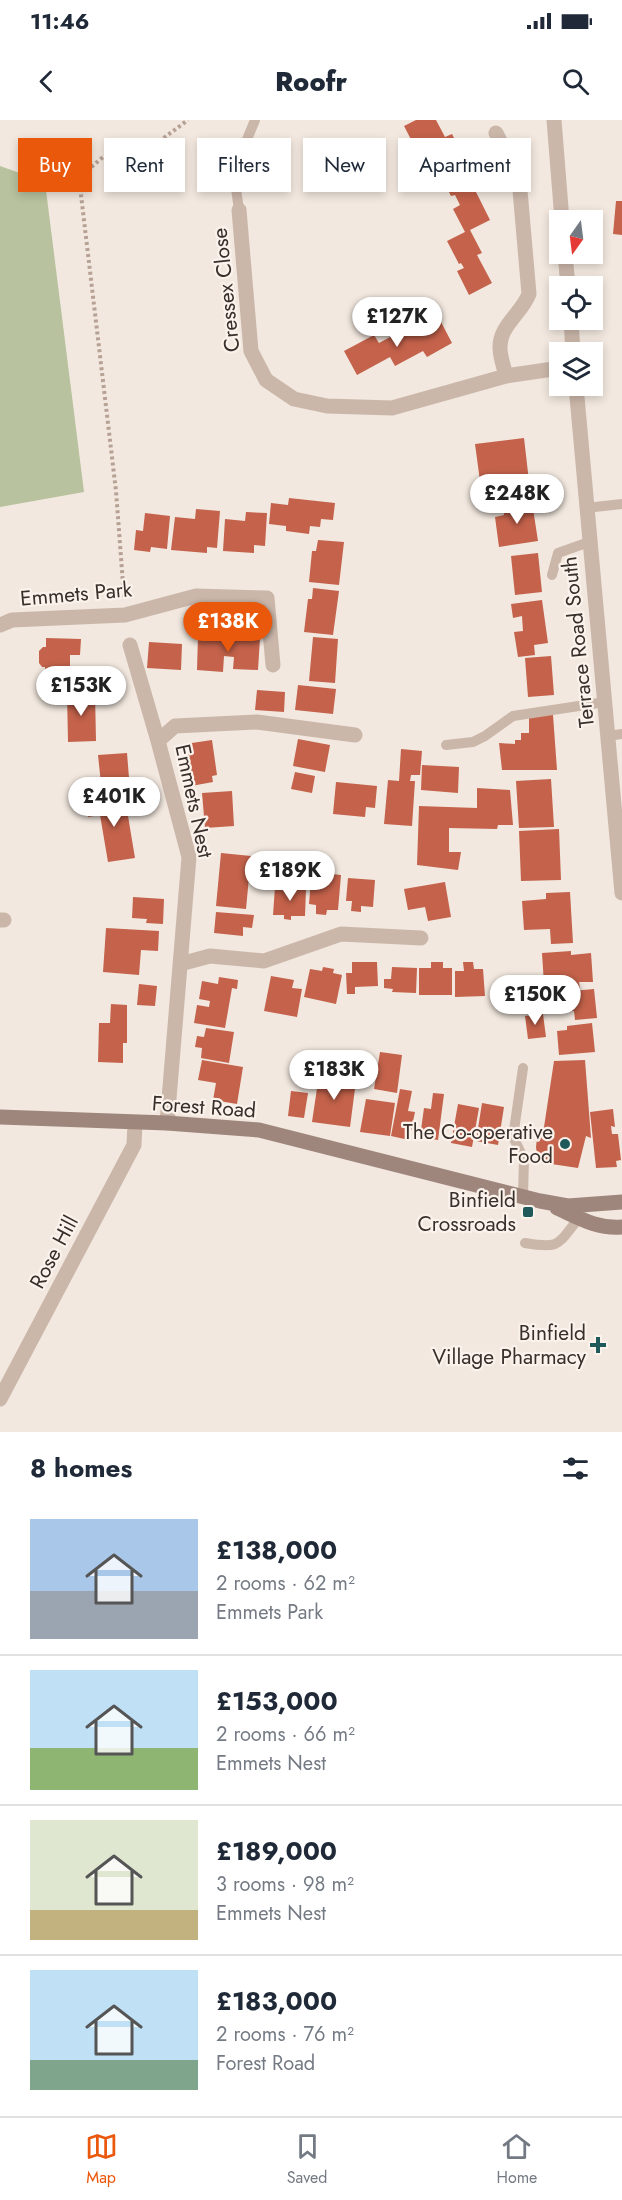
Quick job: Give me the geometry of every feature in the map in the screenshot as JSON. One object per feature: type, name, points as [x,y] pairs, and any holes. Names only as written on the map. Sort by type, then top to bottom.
[{"type":"main road","name":"Forest Road","points":[[0,1118],[166,1123],[259,1130],[540,1201],[568,1206],[622,1202]]},
{"type":"main road","name":"Forest Road","points":[[540,1201],[593,1225],[608,1228],[622,1227]]},
{"type":"street","points":[[554,120],[561,210]]},
{"type":"street","points":[[496,133],[519,179],[529,294],[524,306],[503,330],[500,347],[506,376]]},
{"type":"street","name":"Cressex Close","points":[[238,210],[251,351],[266,380],[294,399],[327,406],[392,408],[506,376],[549,370]]},
{"type":"street","name":"Terrace Road South","points":[[577,396],[604,702],[615,735],[622,893]]},
{"type":"street","name":"Emmets Park","points":[[0,625],[12,621],[125,615],[196,596],[267,598],[273,665]]},
{"type":"street","points":[[130,645],[158,741]]},
{"type":"street","name":"Emmets Nest","points":[[166,1123],[189,857],[158,741],[175,726],[257,722],[355,735]]},
{"type":"street","points":[[180,964],[210,956],[264,961],[341,934],[421,938]]},
{"type":"street","name":"Rose Hill","points":[[0,1399],[134,1145],[135,1123]]},
{"type":"lane","points":[[238,210],[236,189],[238,161],[255,120]]},
{"type":"lane","points":[[586,508],[622,504]]},
{"type":"lane","points":[[552,575],[558,554],[589,542]]},
{"type":"lane","points":[[446,745],[473,742],[513,716],[604,702]]},
{"type":"lane","points":[[523,1068],[513,1137],[524,1159],[523,1196]]},
{"type":"lane","points":[[525,1243],[549,1247],[559,1243],[579,1218]]},
{"type":"path","points":[[125,615],[116,491],[79,178],[104,156],[134,160],[188,120]]},
{"type":"green space","points":[[0,166],[18,172],[18,192],[46,192],[84,492],[0,507]]},
{"type":"building","points":[[416,120],[436,120],[445,137],[452,134],[454,138],[410,138],[404,126]]},
{"type":"building","points":[[449,192],[476,192],[490,220],[470,230],[482,253],[477,255],[492,283],[469,295],[457,271],[464,268],[461,263],[459,264],[447,241],[465,232],[453,209],[460,205],[455,195],[451,196]]},
{"type":"building","points":[[616,201],[622,201],[622,235],[613,234]]},
{"type":"building","points":[[441,322],[452,343],[427,357],[423,351],[395,366],[390,357],[357,375],[344,351],[374,335],[379,343],[409,327],[413,336]]},
{"type":"building","points":[[524,438],[530,490],[482,496],[475,444]]},
{"type":"building","points":[[289,498],[335,503],[333,520],[321,519],[320,527],[310,526],[309,534],[286,531],[286,526],[269,524],[271,503],[288,505]]},
{"type":"building","points":[[532,502],[538,541],[499,547],[495,517],[504,515],[503,506]]},
{"type":"building","points":[[196,509],[220,511],[217,548],[207,547],[207,553],[171,550],[175,517],[195,519]]},
{"type":"building","points":[[246,512],[267,513],[265,546],[254,545],[254,553],[223,551],[225,519],[245,521]]},
{"type":"building","points":[[145,513],[170,516],[167,549],[151,547],[150,552],[134,550],[136,530],[143,531]]},
{"type":"building","points":[[318,540],[344,542],[339,585],[309,582],[312,551],[316,551]]},
{"type":"building","points":[[538,553],[542,592],[515,595],[511,556]]},
{"type":"building","points":[[313,588],[339,591],[333,635],[304,632],[308,599],[312,599]]},
{"type":"building","points":[[542,600],[548,643],[534,645],[535,655],[518,657],[514,632],[523,631],[522,616],[513,618],[511,604]]},
{"type":"building","points":[[198,636],[260,638],[258,670],[233,669],[234,657],[224,656],[223,672],[197,670]]},
{"type":"building","points":[[313,637],[338,639],[335,683],[309,681]]},
{"type":"building","points":[[46,638],[81,639],[80,655],[70,655],[70,673],[78,674],[78,690],[45,688],[45,667],[39,663],[39,651],[46,647]]},
{"type":"building","points":[[149,642],[182,644],[181,670],[147,668]]},
{"type":"building","points":[[551,656],[554,695],[528,697],[525,658]]},
{"type":"building","points":[[298,685],[336,689],[333,714],[295,710]]},
{"type":"building","points":[[257,690],[285,692],[284,712],[255,710]]},
{"type":"building","points":[[67,693],[95,693],[96,741],[68,742]]},
{"type":"building","points":[[529,715],[553,715],[557,770],[502,770],[499,743],[515,744],[515,740],[521,740],[521,733],[529,733]]},
{"type":"building","points":[[298,739],[330,745],[325,772],[293,766]]},
{"type":"building","points":[[212,740],[217,775],[212,776],[213,782],[191,786],[185,744]]},
{"type":"building","points":[[401,749],[422,751],[420,775],[411,775],[410,781],[415,781],[412,826],[384,824],[388,780],[399,781]]},
{"type":"building","points":[[127,753],[130,790],[102,793],[98,755]]},
{"type":"building","points":[[422,765],[459,767],[458,793],[421,790]]},
{"type":"building","points":[[295,772],[315,776],[312,793],[291,789]]},
{"type":"building","points":[[551,779],[554,827],[519,828],[516,781]]},
{"type":"building","points":[[336,782],[377,786],[375,808],[366,807],[365,817],[333,814]]},
{"type":"building","points":[[477,788],[510,790],[513,825],[498,825],[497,829],[449,828],[449,852],[461,852],[458,870],[417,865],[419,806],[477,808]]},
{"type":"building","points":[[232,791],[234,826],[205,828],[202,793]]},
{"type":"building","points":[[125,798],[135,858],[108,862],[100,815],[88,817],[86,804]]},
{"type":"building","points":[[559,829],[561,880],[521,881],[519,831]]},
{"type":"building","points":[[221,853],[251,856],[246,909],[216,906]]},
{"type":"building","points":[[323,873],[341,875],[338,910],[327,910],[326,915],[316,914],[316,905],[309,904],[311,880],[323,881]]},
{"type":"building","points":[[348,878],[375,880],[373,907],[361,906],[361,912],[351,911],[352,901],[346,901]]},
{"type":"building","points":[[445,882],[451,917],[428,921],[425,907],[408,910],[404,889]]},
{"type":"building","points":[[275,887],[306,889],[305,916],[291,916],[291,920],[284,919],[284,915],[273,915]]},
{"type":"building","points":[[570,892],[573,943],[551,944],[550,929],[524,930],[522,901],[546,899],[546,893]]},
{"type":"building","points":[[133,897],[164,899],[163,924],[146,923],[147,919],[132,918]]},
{"type":"building","points":[[216,912],[254,915],[252,928],[243,927],[243,936],[214,933]]},
{"type":"building","points":[[106,928],[159,931],[158,951],[141,950],[139,975],[103,972]]},
{"type":"building","points":[[571,951],[571,955],[591,953],[593,982],[579,982],[580,989],[559,990],[559,983],[544,984],[542,953]]},
{"type":"building","points":[[352,962],[377,962],[378,986],[355,987],[355,994],[347,994],[346,973],[352,973]]},
{"type":"building","points":[[431,962],[443,962],[443,968],[452,968],[452,995],[419,995],[419,968],[431,968]]},
{"type":"building","points":[[463,962],[473,962],[474,969],[483,969],[485,996],[455,997],[455,971],[464,971]]},
{"type":"building","points":[[323,967],[334,969],[333,973],[342,975],[336,1004],[304,997],[310,969],[322,971]]},
{"type":"building","points":[[392,967],[417,968],[416,993],[392,992],[393,989],[384,988],[384,979],[391,979]]},
{"type":"building","points":[[271,976],[294,980],[292,988],[302,989],[297,1017],[264,1011]]},
{"type":"building","points":[[219,977],[238,980],[237,989],[232,988],[225,1028],[194,1023],[197,1005],[209,1007],[210,1001],[199,999],[202,981],[218,984]]},
{"type":"building","points":[[139,984],[157,986],[155,1006],[137,1005]]},
{"type":"building","points":[[594,989],[597,1018],[575,1020],[574,1011],[558,1012],[556,995],[566,995],[566,1002],[573,1001],[572,991]]},
{"type":"building","points":[[111,1004],[127,1005],[127,1043],[123,1043],[123,1063],[98,1062],[99,1023],[110,1023]]},
{"type":"building","points":[[543,1014],[546,1037],[528,1039],[525,1016]]},
{"type":"building","points":[[592,1023],[595,1052],[559,1055],[557,1031],[567,1030],[567,1026]]},
{"type":"building","points":[[206,1028],[234,1032],[229,1063],[201,1058],[202,1048],[195,1047],[197,1036],[204,1037]]},
{"type":"building","points":[[380,1052],[402,1055],[397,1093],[374,1089]]},
{"type":"building","points":[[202,1060],[243,1067],[237,1104],[213,1100],[216,1083],[198,1080]]},
{"type":"building","points":[[585,1060],[591,1138],[586,1136],[578,1168],[538,1162],[536,1147],[538,1129],[544,1127],[554,1061]]},
{"type":"building","points":[[319,1075],[356,1081],[350,1127],[312,1122]]},
{"type":"building","points":[[400,1089],[412,1091],[408,1111],[415,1112],[409,1140],[391,1136]]},
{"type":"building","points":[[291,1091],[308,1093],[304,1118],[288,1116]]},
{"type":"building","points":[[433,1093],[444,1094],[438,1140],[420,1137],[424,1108],[431,1109]]},
{"type":"building","points":[[366,1099],[395,1103],[390,1136],[360,1132]]},
{"type":"building","points":[[482,1103],[504,1107],[498,1145],[476,1141]]},
{"type":"building","points":[[458,1104],[479,1108],[472,1147],[451,1143]]},
{"type":"building","points":[[613,1109],[615,1127],[611,1126],[612,1134],[618,1134],[621,1160],[616,1161],[617,1167],[596,1168],[590,1112]]},
{"type":"place","name":"The Co-operative Food","points":[[565,1144]]},
{"type":"place","name":"Binfield Crossroads","points":[[528,1212]]},
{"type":"place","name":"Binfield Village Pharmacy","points":[[598,1345]]}]
